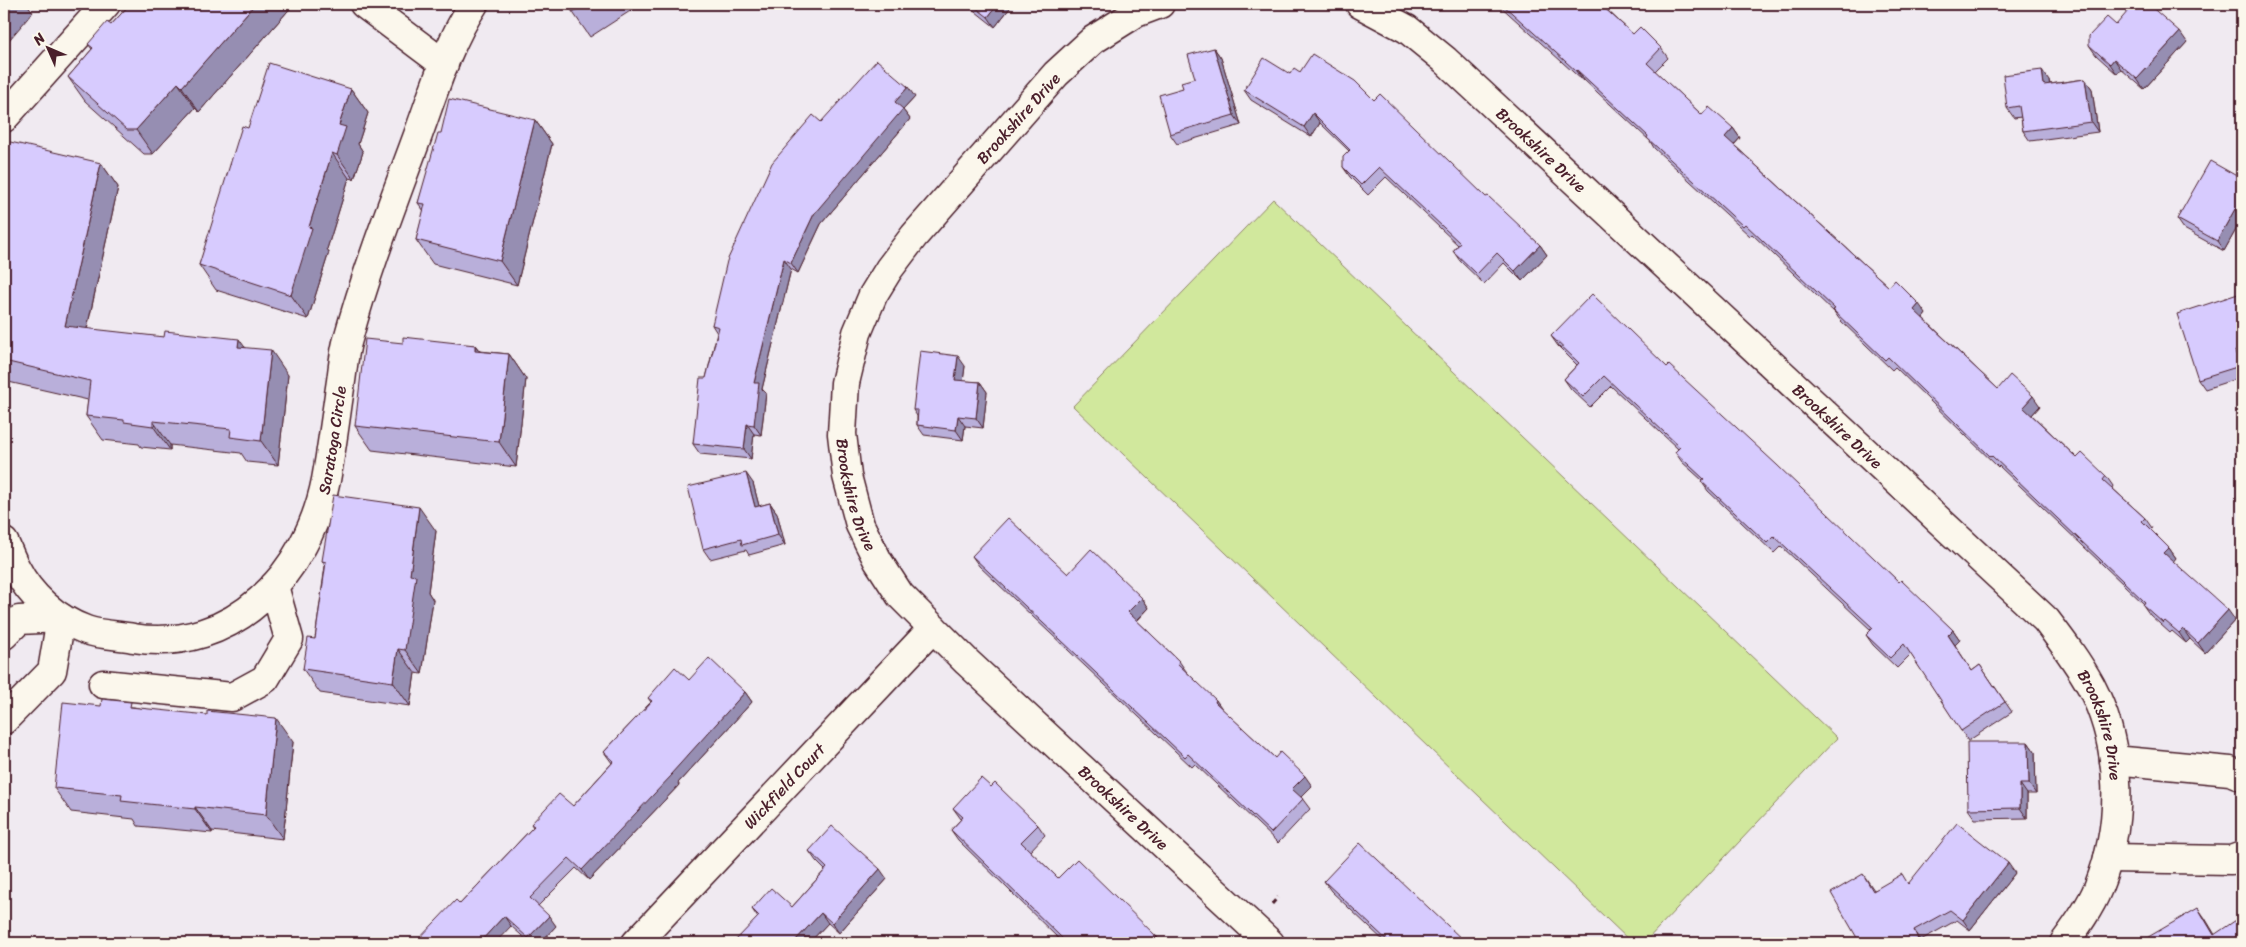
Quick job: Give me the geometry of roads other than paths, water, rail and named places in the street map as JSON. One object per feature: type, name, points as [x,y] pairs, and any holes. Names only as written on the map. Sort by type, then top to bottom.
[{"type":"street","points":[[364,4],[444,64]]},
{"type":"street","name":"Saratoga Circle","points":[[7,556],[37,598],[61,618],[87,630],[151,641],[180,640],[216,630],[247,612],[274,586],[300,549],[318,510],[326,481],[347,342],[366,276],[444,64],[467,14],[474,4]]},
{"type":"street","name":"Brookshire Drive","points":[[1160,4],[1136,13],[1093,40],[1056,74],[909,242],[889,269],[873,295],[857,333],[845,383],[842,434],[847,476],[860,525],[878,561],[900,595],[1270,943]]},
{"type":"street","name":"Brookshire Drive","points":[[1360,4],[1407,29],[1446,60],[2046,620],[2071,651],[2091,686],[2106,724],[2114,760],[2117,808],[2108,858],[2097,890],[2077,925],[2064,943]]},
{"type":"street","points":[[4,118],[95,8]]},
{"type":"street","points":[[103,684],[232,697],[265,679],[289,639],[274,586]]},
{"type":"street","points":[[4,720],[52,671],[61,618]]},
{"type":"street","name":"Saratoga Circle","points":[[4,636],[18,620],[61,618]]},
{"type":"street","name":"Wickfield Court","points":[[636,943],[933,628]]},
{"type":"street","points":[[2114,760],[2230,771],[2242,776]]},
{"type":"street","points":[[2108,858],[2231,860],[2242,856]]}]
